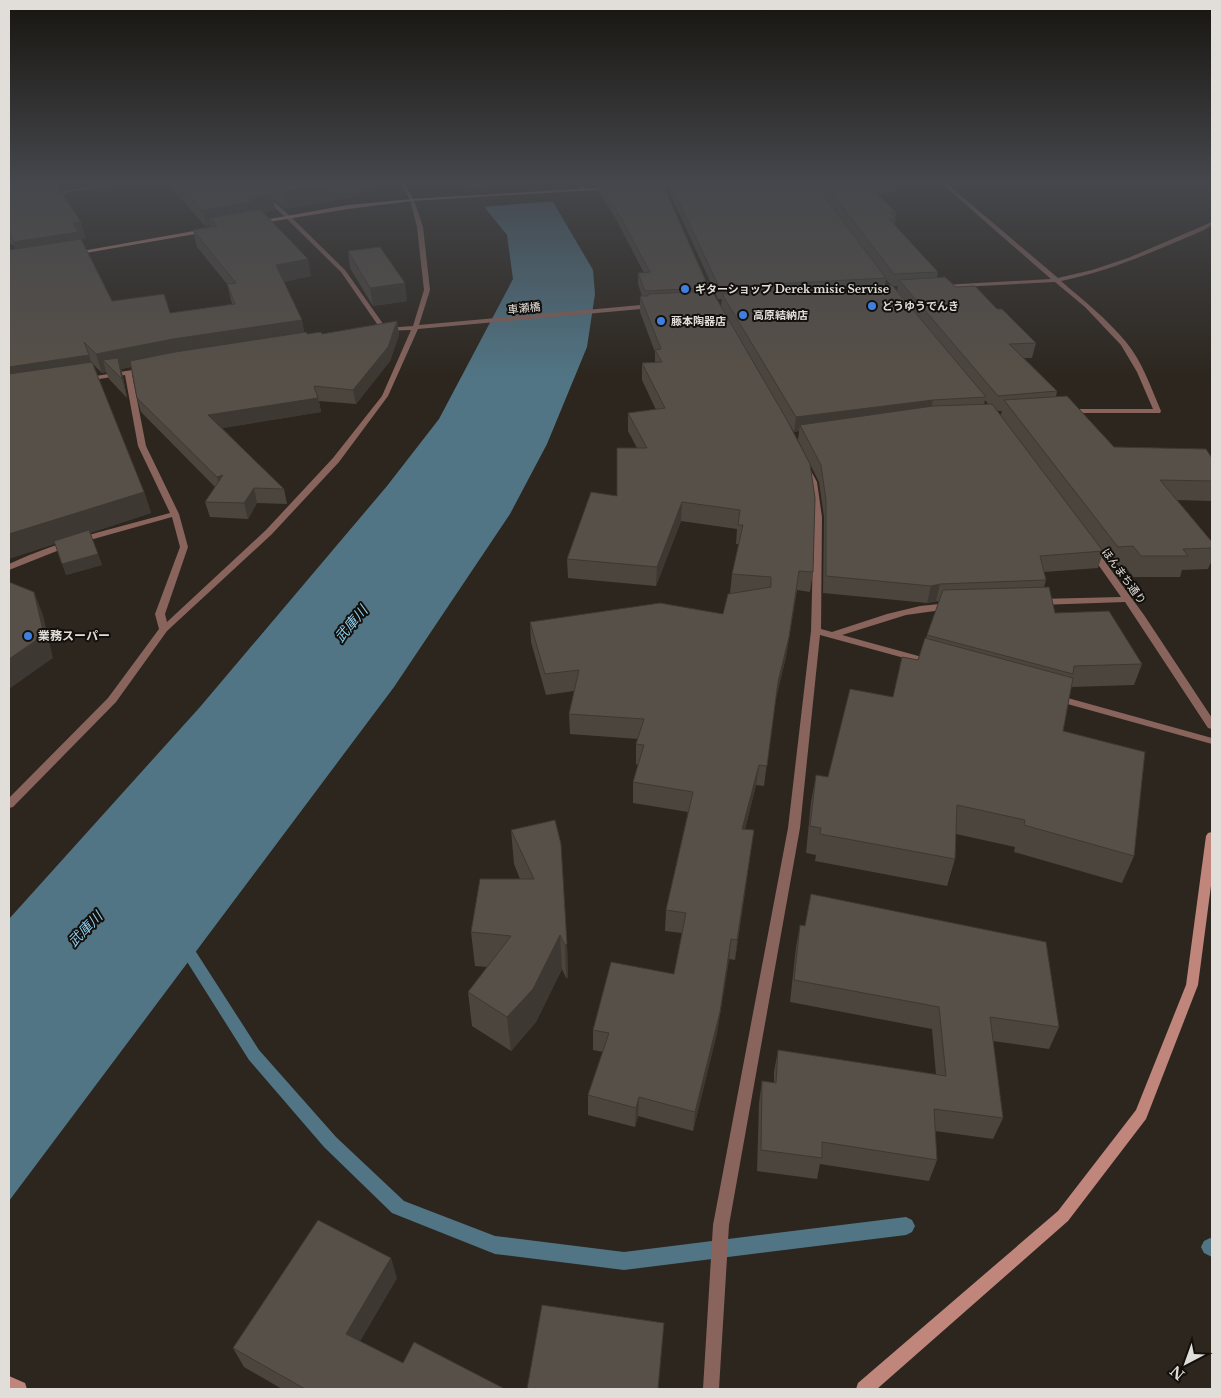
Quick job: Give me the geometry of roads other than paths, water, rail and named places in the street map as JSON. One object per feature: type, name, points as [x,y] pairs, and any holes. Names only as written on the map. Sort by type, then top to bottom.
[{"type":"street","points":[[62,255],[102,248]]},
{"type":"street","points":[[320,248],[343,271],[384,330]]},
{"type":"street","points":[[9,804],[112,700],[164,629],[269,532],[336,460],[386,396],[419,328],[427,290],[422,248]]},
{"type":"street","points":[[1019,248],[1088,306],[1124,344],[1157,411],[1056,412]]},
{"type":"street","points":[[938,287],[1056,280],[1095,272],[1156,248]]},
{"type":"street","name":"車瀬橋","points":[[374,332],[661,306]]},
{"type":"street","points":[[82,380],[153,368]]},
{"type":"street","points":[[128,373],[142,446],[175,514],[184,547],[160,614],[164,629]]},
{"type":"street","points":[[711,1389],[719,1288],[721,1224],[794,828],[816,631],[818,517],[812,482],[802,460]]},
{"type":"street","points":[[9,567],[26,558],[65,544],[175,514]]},
{"type":"street","name":"ほんまち通り","points":[[1087,543],[1128,599],[1212,726]]},
{"type":"street","points":[[1032,603],[1128,599]]},
{"type":"street","points":[[832,635],[880,619],[936,606],[955,605]]},
{"type":"street","points":[[816,631],[938,664]]},
{"type":"street","points":[[1042,694],[1212,741]]},
{"type":"street","points":[[864,1389],[1063,1216],[1141,1114],[1192,985],[1212,836]]},
{"type":"street","points":[[9,1384],[19,1389]]},
{"type":"water","name":"武庫川","points":[[509,248],[580,248],[593,270],[595,294],[587,347],[547,444],[510,514],[394,687],[9,1201],[9,919],[200,707],[387,486],[439,419],[513,279]]},
{"type":"waterway","points":[[184,945],[254,1055],[330,1142],[398,1207],[495,1245],[624,1261],[906,1226]]},
{"type":"place","name":"ギターショップ Derek misic Servise","points":[[685,289]]},
{"type":"place","name":"どうゆうでんき","points":[[872,306]]},
{"type":"place","name":"高原結納店","points":[[743,315]]},
{"type":"place","name":"藤本陶器店","points":[[661,321]]},
{"type":"place","name":"業務スーパー","points":[[28,636]]}]
